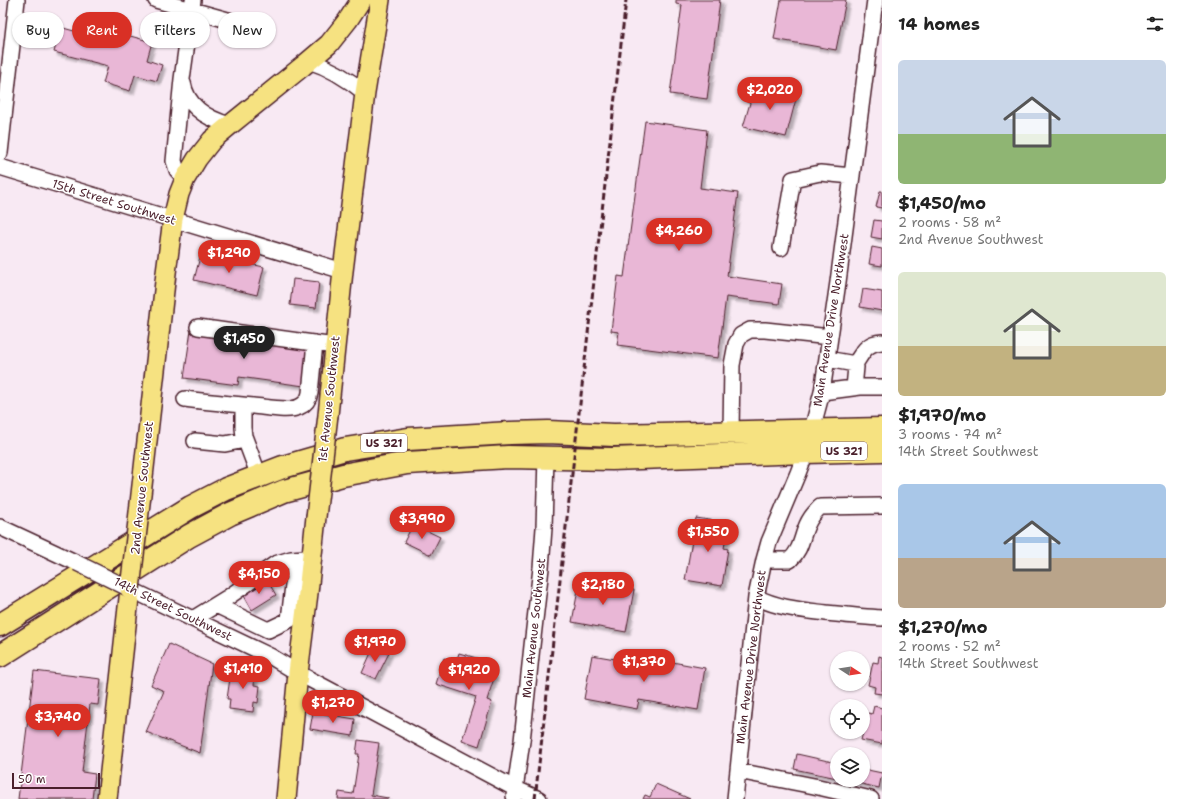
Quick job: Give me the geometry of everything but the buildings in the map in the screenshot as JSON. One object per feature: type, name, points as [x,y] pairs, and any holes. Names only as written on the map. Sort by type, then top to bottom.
[{"type":"highway","name":"US 321","points":[[0,625],[191,506],[226,489],[283,467],[345,449],[408,439],[510,433],[548,432],[614,435],[882,429]]},
{"type":"highway","name":"US 321","points":[[0,656],[189,536],[230,514],[284,491],[343,475],[407,463],[508,457],[612,459],[882,450]]},
{"type":"highway","points":[[0,614],[38,601]]},
{"type":"main road","name":"2nd Avenue Southwest","points":[[107,799],[166,273],[173,219],[179,194],[185,179],[197,159],[212,140],[329,44],[348,20],[361,0]]},
{"type":"main road","name":"1st Avenue Southwest","points":[[286,799],[298,673],[297,620],[304,558],[316,517],[336,346],[343,271],[365,93],[380,0]]},
{"type":"street","points":[[0,153],[17,0]]},
{"type":"street","points":[[156,0],[193,5],[218,15]]},
{"type":"street","name":"Main Avenue Drive Northwest","points":[[735,799],[756,597],[769,542],[806,452],[822,392],[876,0]]},
{"type":"street","points":[[185,179],[176,170],[174,162],[182,79],[193,5]]},
{"type":"street","points":[[309,61],[334,70],[365,93]]},
{"type":"street","points":[[182,79],[186,96],[195,107],[204,114],[230,125]]},
{"type":"street","name":"15th Street Southwest","points":[[0,167],[343,271]]},
{"type":"street","points":[[781,248],[793,179],[820,173],[852,176]]},
{"type":"street","points":[[198,326],[336,346]]},
{"type":"street","points":[[731,432],[732,365],[736,344],[741,335],[750,330],[765,330],[830,337]]},
{"type":"street","points":[[854,388],[855,364],[865,348],[882,342]]},
{"type":"street","points":[[185,399],[276,408],[300,407],[309,398],[315,343]]},
{"type":"street","points":[[827,359],[855,364]]},
{"type":"street","points":[[822,392],[854,388],[882,387]]},
{"type":"street","points":[[243,405],[242,428],[259,476]]},
{"type":"street","points":[[195,441],[225,444],[245,440]]},
{"type":"street","name":"Main Avenue Southwest","points":[[514,794],[522,742],[541,568],[546,457]]},
{"type":"street","points":[[764,560],[790,560],[796,554],[807,525],[820,507],[882,506]]},
{"type":"street","name":"14th Street Southwest","points":[[0,527],[270,656],[514,794],[537,798]]},
{"type":"street","points":[[193,619],[227,598],[275,564],[304,558]]},
{"type":"street","points":[[756,597],[766,602],[797,609],[860,617],[882,618]]},
{"type":"street","points":[[216,605],[268,630],[297,620]]},
{"type":"street","points":[[259,651],[268,630]]},
{"type":"street","points":[[738,771],[871,799]]},
{"type":"railway","points":[[535,799],[626,0]]}]
